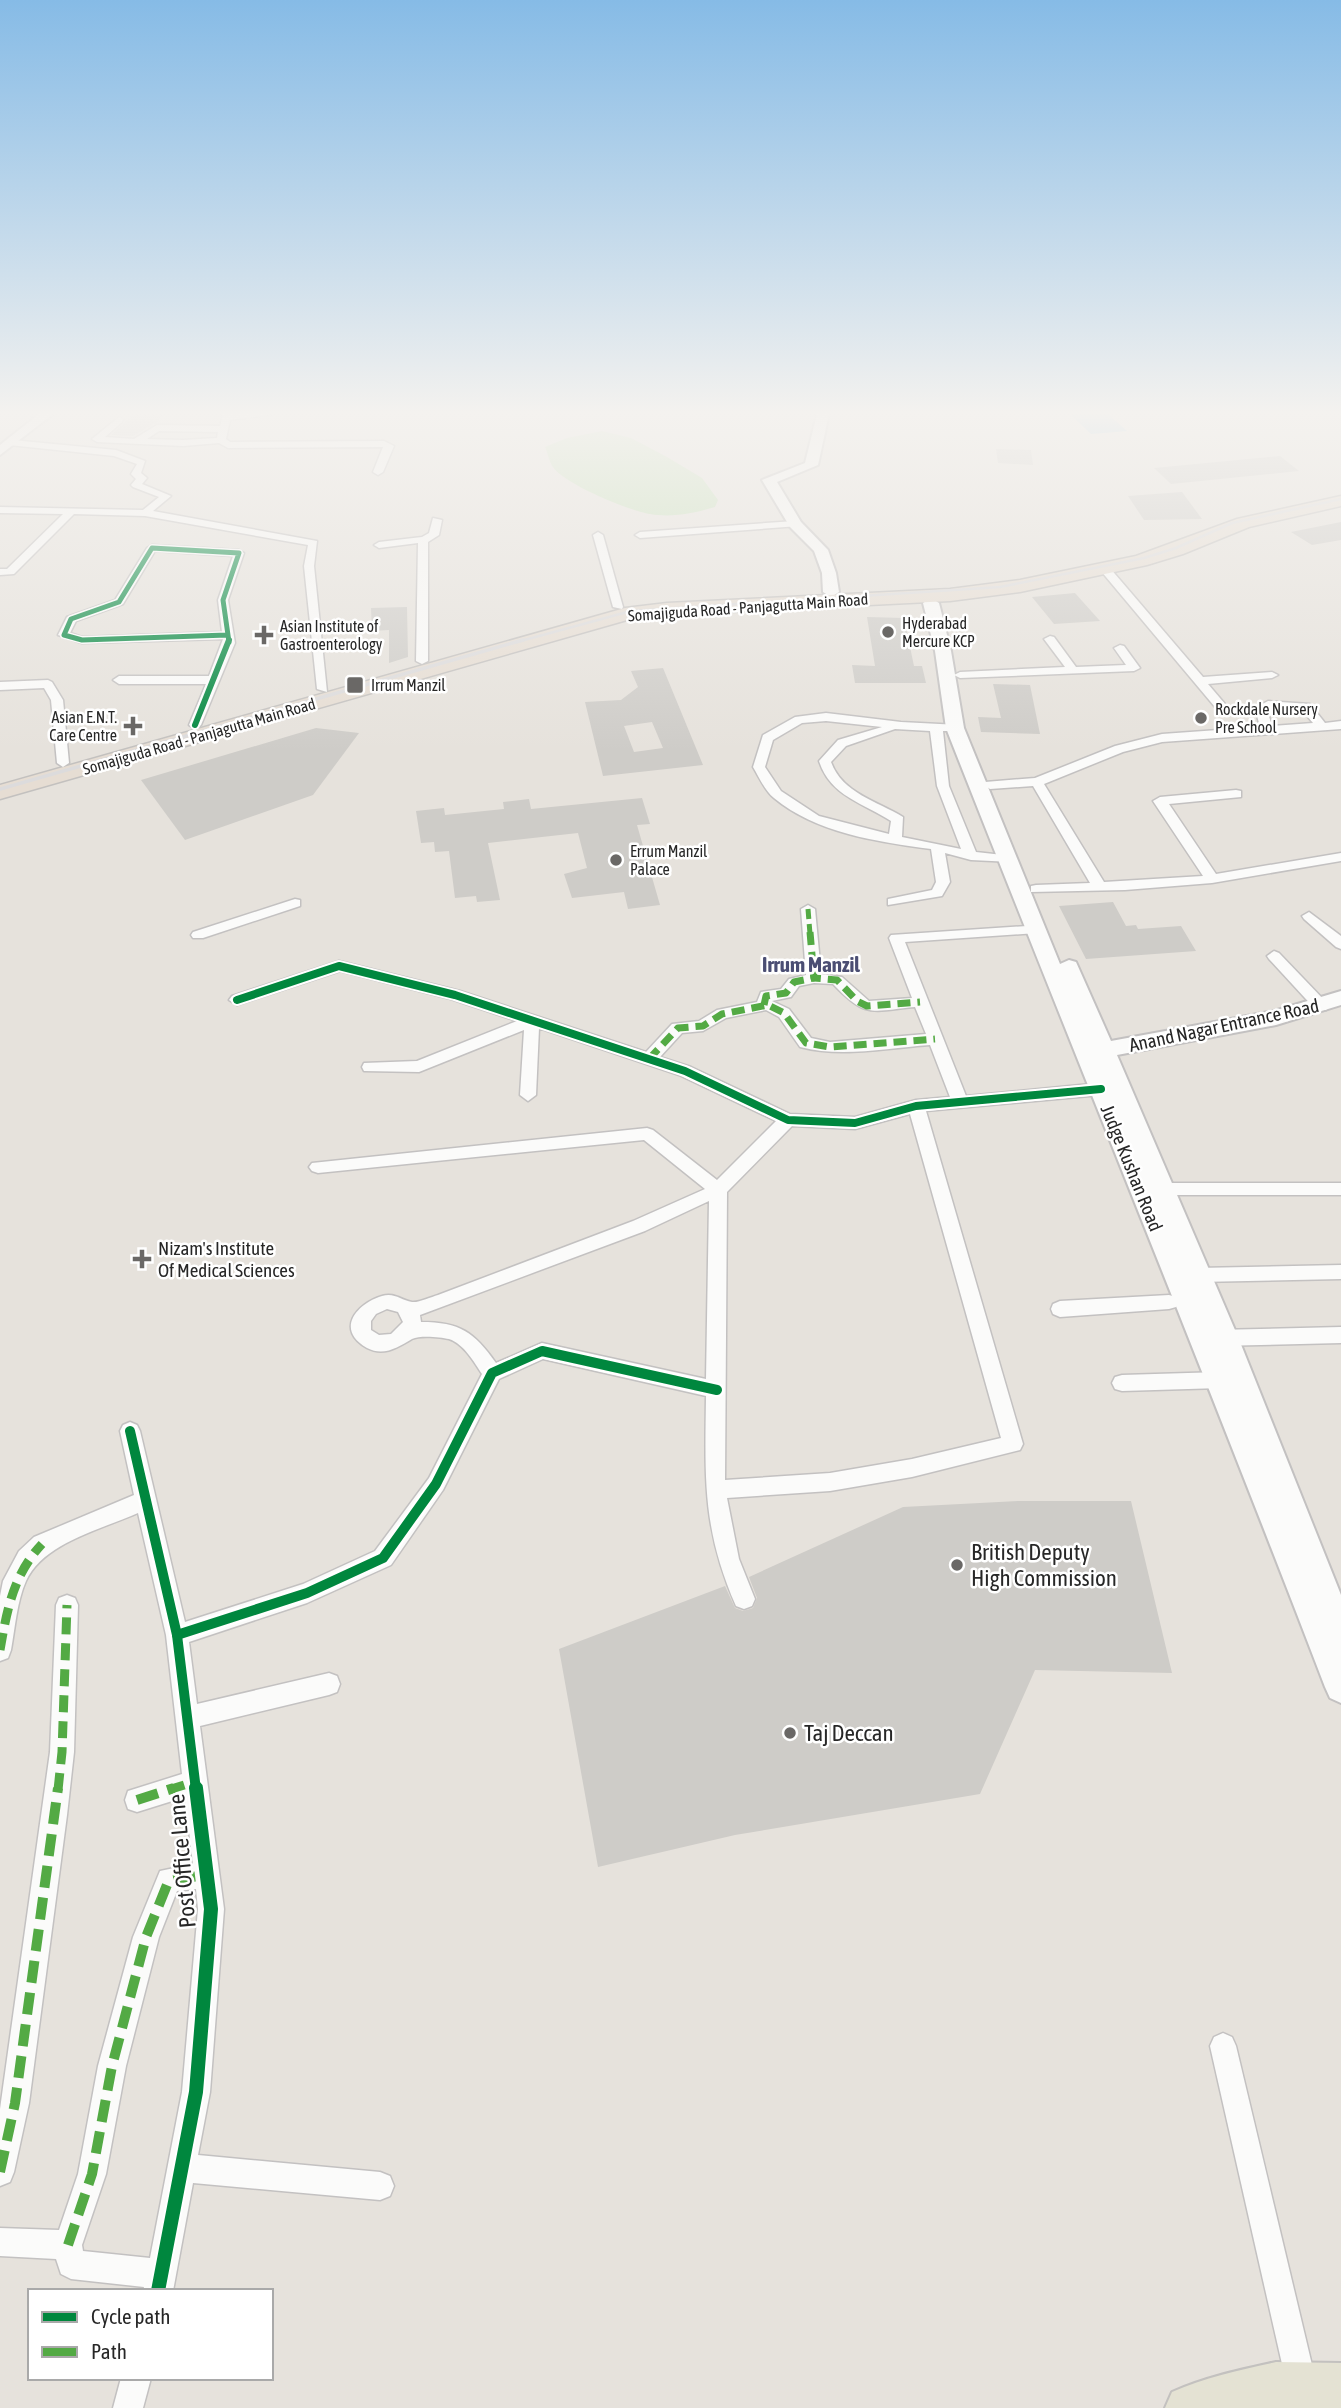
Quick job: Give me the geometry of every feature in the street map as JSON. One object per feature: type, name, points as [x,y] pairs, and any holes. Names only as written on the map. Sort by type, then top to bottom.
[{"type":"highway","name":"Somajiguda Road - Panjagutta Main Road","points":[[0,780],[422,661],[558,627],[642,611],[883,598],[939,604],[974,592],[1105,569],[1199,526]]},
{"type":"highway","name":"Somajiguda Road - Panjagutta Main Road","points":[[0,792],[122,760],[618,607],[978,583],[1176,550],[1235,526]]},
{"type":"main road","points":[[798,526],[821,550],[829,573],[831,592]]},
{"type":"main road","name":"Judge Kushan Road","points":[[939,604],[960,675],[968,728],[990,785],[1106,1049],[1198,1275],[1214,1338],[1221,1380],[1341,1687]]},
{"type":"main road","name":"Judge Kushan Road","points":[[939,604],[945,728],[1007,859],[1101,1089],[1214,1338],[1341,1634]]},
{"type":"main road","name":"Anand Nagar Entrance Road","points":[[1106,1049],[1276,1018],[1331,1002]]},
{"type":"main road","points":[[1188,2408],[1213,2398],[1276,2385],[1321,2386]]},
{"type":"street","points":[[0,572],[10,572],[56,526]]},
{"type":"street","points":[[220,526],[313,543],[309,566],[323,689]]},
{"type":"street","points":[[379,545],[423,541],[432,537],[435,526]]},
{"type":"street","points":[[640,535],[751,526]]},
{"type":"street","points":[[598,535],[618,607]]},
{"type":"street","points":[[422,661],[423,541]]},
{"type":"street","points":[[195,725],[229,643],[223,600],[239,553],[152,548],[119,602],[71,619],[64,635],[82,640],[227,635]]},
{"type":"street","points":[[1105,569],[1219,704]]},
{"type":"street","points":[[1050,639],[1074,672]]},
{"type":"street","points":[[960,675],[1134,668],[1120,649]]},
{"type":"street","points":[[1200,681],[1272,675]]},
{"type":"street","points":[[119,680],[215,680]]},
{"type":"street","points":[[0,686],[48,684],[59,709],[63,763]]},
{"type":"street","points":[[1267,730],[1261,708],[1268,705],[1306,707],[1321,726]]},
{"type":"street","points":[[971,856],[943,786],[945,728],[826,717],[799,720],[767,738],[759,767],[776,794],[814,819],[971,856],[1007,859]]},
{"type":"street","points":[[990,785],[1037,782],[1119,750],[1162,738],[1341,725]]},
{"type":"street","points":[[895,840],[898,820],[837,786],[826,770],[825,761],[842,743],[901,726]]},
{"type":"street","points":[[1037,782],[1099,886]]},
{"type":"street","points":[[1212,879],[1160,801],[1236,794]]},
{"type":"street","points":[[892,902],[937,893],[943,882],[937,846]]},
{"type":"street","points":[[1036,889],[1212,879],[1341,857]]},
{"type":"street","points":[[198,935],[295,903]]},
{"type":"street","points":[[808,909],[814,978]]},
{"type":"street","points":[[1309,916],[1341,944]]},
{"type":"street","points":[[960,1102],[895,939],[1037,928]]},
{"type":"street","points":[[1275,956],[1331,1002]]},
{"type":"street","points":[[237,1000],[339,966],[455,995],[685,1071],[788,1120],[855,1124],[916,1106],[1101,1089]]},
{"type":"street","points":[[764,1005],[766,996],[786,993],[794,982],[814,978],[837,980],[857,1001],[867,1006],[920,1002]]},
{"type":"street","points":[[649,1059],[678,1028],[703,1026],[722,1014],[764,1005],[784,1013],[806,1043],[843,1046],[935,1039]]},
{"type":"street","points":[[370,1068],[419,1066],[532,1021]]},
{"type":"street","points":[[528,1095],[532,1021]]},
{"type":"street","points":[[715,1490],[830,1482],[912,1468],[1013,1444],[916,1106]]},
{"type":"street","points":[[492,1373],[470,1342],[458,1333],[410,1320],[442,1301],[639,1226],[718,1190],[788,1120]]},
{"type":"street","points":[[318,1167],[647,1134],[718,1190]]},
{"type":"street","points":[[1162,1189],[1341,1189]]},
{"type":"street","points":[[718,1190],[715,1490],[720,1528],[732,1574],[744,1599]]},
{"type":"street","points":[[1198,1275],[1341,1272]]},
{"type":"street","points":[[1060,1310],[1169,1303]]},
{"type":"street","points":[[1214,1338],[1341,1335]]},
{"type":"street","points":[[177,1635],[307,1593],[383,1558],[436,1484],[492,1373],[541,1351],[717,1390]]},
{"type":"street","points":[[1122,1383],[1221,1380]]},
{"type":"street","name":"Post Office Lane","points":[[130,1431],[177,1635],[211,1909],[196,2092],[159,2282]]},
{"type":"street","points":[[0,1650],[14,1581],[27,1558],[42,1545],[146,1500]]},
{"type":"street","points":[[0,2172],[15,2103],[55,1815],[62,1752],[67,1605]]},
{"type":"street","points":[[186,1718],[329,1684]]},
{"type":"street","points":[[136,1800],[194,1782]]},
{"type":"street","points":[[159,2282],[71,2264],[68,2245],[92,2174],[112,2066],[146,1937],[170,1880],[207,1875]]},
{"type":"street","points":[[1223,2046],[1321,2386]]},
{"type":"street","points":[[181,2168],[380,2186]]},
{"type":"street","points":[[0,2242],[68,2245]]},
{"type":"street","points":[[128,2408],[135,2380]]},
{"type":"building","points":[[1319,526],[1341,526],[1341,540],[1312,545],[1291,532]]},
{"type":"building","points":[[1075,593],[1100,621],[1054,624],[1032,597]]},
{"type":"building","points":[[407,607],[408,657],[389,663],[389,630],[372,631],[371,608]]},
{"type":"building","points":[[867,617],[904,618],[914,666],[922,666],[926,683],[855,683],[852,665],[875,666]]},
{"type":"building","points":[[663,668],[703,765],[603,776],[585,702],[621,700],[638,687],[631,671]],"holes":[[[652,722],[663,748],[634,752],[624,726]]]},
{"type":"building","points":[[993,684],[1030,685],[1040,734],[981,732],[978,717],[1001,718]]},
{"type":"building","points":[[316,728],[359,733],[313,795],[185,840],[141,780]]},
{"type":"building","name":"Errum Manzil Palace","points":[[642,798],[650,824],[637,825],[660,905],[628,909],[624,892],[572,898],[564,874],[587,868],[578,833],[488,843],[500,900],[477,902],[476,896],[455,898],[449,851],[435,852],[434,842],[421,843],[416,811],[444,808],[445,815],[504,809],[503,802],[529,799],[531,809]]},
{"type":"building","points":[[1113,902],[1126,926],[1136,925],[1138,929],[1181,926],[1196,951],[1086,959],[1059,906]]},
{"type":"building","name":"Taj Deccan","points":[[1018,1501],[1131,1501],[1172,1673],[1035,1670],[980,1794],[735,1835],[598,1867],[559,1649],[725,1586],[735,1608],[743,1611],[753,1608],[757,1598],[749,1577],[903,1507]]},
{"type":"railway","points":[[517,642],[631,611],[1000,587],[1144,558],[1176,548],[1224,526]]},
{"type":"railway","points":[[0,789],[523,640]]},
{"type":"marked path","points":[[808,909],[814,978],[837,980],[857,1001],[867,1006],[920,1002]]},
{"type":"marked path","points":[[764,1005],[766,996],[786,993],[794,982],[814,978]]},
{"type":"marked path","points":[[649,1059],[678,1028],[703,1026],[722,1014],[768,1005],[784,1013],[806,1043],[830,1047],[935,1039]]},
{"type":"marked path","points":[[0,1650],[16,1580],[42,1544]]},
{"type":"marked path","points":[[0,2172],[15,2103],[55,1815],[62,1752],[67,1605]]},
{"type":"marked path","points":[[137,1800],[194,1782]]},
{"type":"marked path","points":[[68,2245],[92,2174],[112,2066],[146,1937],[169,1880],[207,1875]]},
{"type":"cycle path","points":[[195,725],[229,643],[223,600],[239,553],[152,548],[119,602],[71,619],[64,635],[82,640],[227,635]]},
{"type":"cycle path","points":[[237,1000],[339,966],[455,995],[685,1071],[788,1120],[855,1123],[916,1106],[1101,1089]]},
{"type":"cycle path","points":[[177,1635],[307,1593],[383,1558],[436,1484],[492,1373],[542,1351],[717,1390]]},
{"type":"cycle path","points":[[130,1431],[177,1635],[211,1909],[196,2092],[158,2289]]},
{"type":"place","name":"Hyderabad Mercure KCP","points":[[888,632]]},
{"type":"place","name":"Asian Institute of Gastroenterology","points":[[264,635]]},
{"type":"place","name":"Irrum Manzil","points":[[355,685]]},
{"type":"place","name":"Rockdale Nursery Pre School","points":[[1201,718]]},
{"type":"place","name":"Asian E.N.T. Care Centre","points":[[133,726]]},
{"type":"place","name":"Errum Manzil Palace","points":[[616,860]]},
{"type":"place","name":"Nizam's Institute Of Medical Sciences","points":[[142,1259]]},
{"type":"place","name":"British Deputy High Commission","points":[[957,1565]]},
{"type":"place","name":"Taj Deccan","points":[[790,1733]]},
{"type":"district","name":"Irrum Manzil","points":[[811,964]]}]
